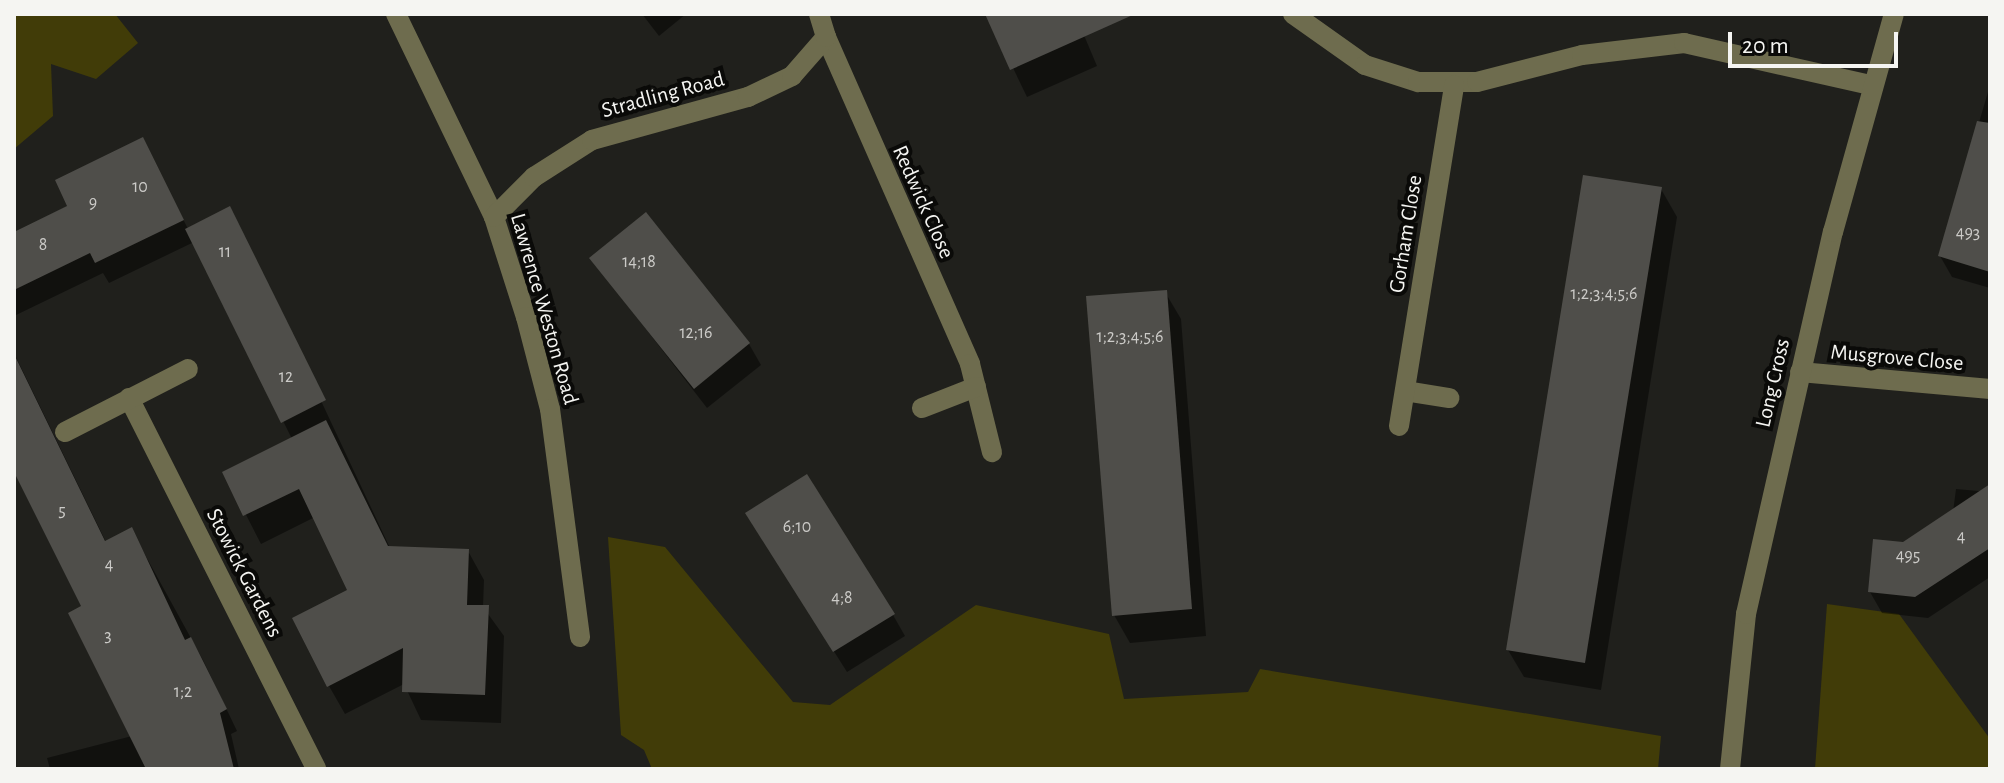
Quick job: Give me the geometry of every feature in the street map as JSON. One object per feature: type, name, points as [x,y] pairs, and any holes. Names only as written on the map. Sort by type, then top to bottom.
[{"type":"street","name":"Lawrence Weston Road","points":[[396,14],[494,217],[550,409],[580,637]]},
{"type":"street","points":[[819,14],[826,37]]},
{"type":"street","points":[[1293,14],[1365,65],[1454,85],[1615,49],[1684,43],[1870,85]]},
{"type":"street","name":"Long Cross","points":[[1730,769],[1746,614],[1800,372],[1870,85],[1894,14]]},
{"type":"street","name":"Stradling Road","points":[[494,217],[563,155],[619,128],[772,87],[810,61],[826,37]]},
{"type":"street","name":"Redwick Close","points":[[826,37],[976,387],[992,452]]},
{"type":"street","name":"Gorham Close","points":[[1399,426],[1454,85]]},
{"type":"street","points":[[65,432],[188,369]]},
{"type":"street","name":"Musgrove Close","points":[[1800,372],[1990,389]]},
{"type":"street","points":[[922,408],[976,387]]},
{"type":"street","points":[[1405,391],[1449,398]]},
{"type":"street","name":"Stowick Gardens","points":[[129,398],[316,769]]},
{"type":"shaded area","points":[[14,14],[115,14],[138,43],[96,79],[51,64],[53,116],[14,149]]},
{"type":"shaded area","points":[[608,537],[665,547],[793,702],[830,705],[976,605],[1109,634],[1124,699],[1248,692],[1260,669],[1661,736],[1658,769],[652,769],[644,750],[621,735]]},
{"type":"shaded area","points":[[1827,604],[1899,614],[1990,739],[1990,769],[1815,769]]},
{"type":"building","points":[[985,14],[1135,14],[1010,70]]},
{"type":"building","points":[[1977,121],[1990,123],[1990,272],[1938,256]]},
{"type":"building","points":[[143,137],[184,220],[95,263],[90,253],[14,290],[14,232],[67,206],[55,180]]},
{"type":"building","points":[[1583,175],[1662,187],[1585,663],[1506,650]]},
{"type":"building","points":[[230,206],[326,400],[281,423],[185,229]]},
{"type":"building","points":[[646,212],[750,343],[694,389],[589,258]]},
{"type":"building","points":[[1167,290],[1192,609],[1112,616],[1086,296]]},
{"type":"building","points":[[14,354],[105,541],[132,527],[185,640],[191,637],[227,709],[220,713],[234,769],[146,769],[68,613],[81,606],[14,472]]},
{"type":"building","points":[[326,420],[388,546],[469,549],[467,605],[489,605],[485,695],[402,692],[403,648],[327,687],[292,618],[347,590],[299,489],[243,516],[222,472]]},
{"type":"building","points":[[807,474],[895,614],[833,652],[745,513]]},
{"type":"building","points":[[1990,484],[1990,548],[1915,597],[1868,592],[1873,539],[1903,542]]}]
